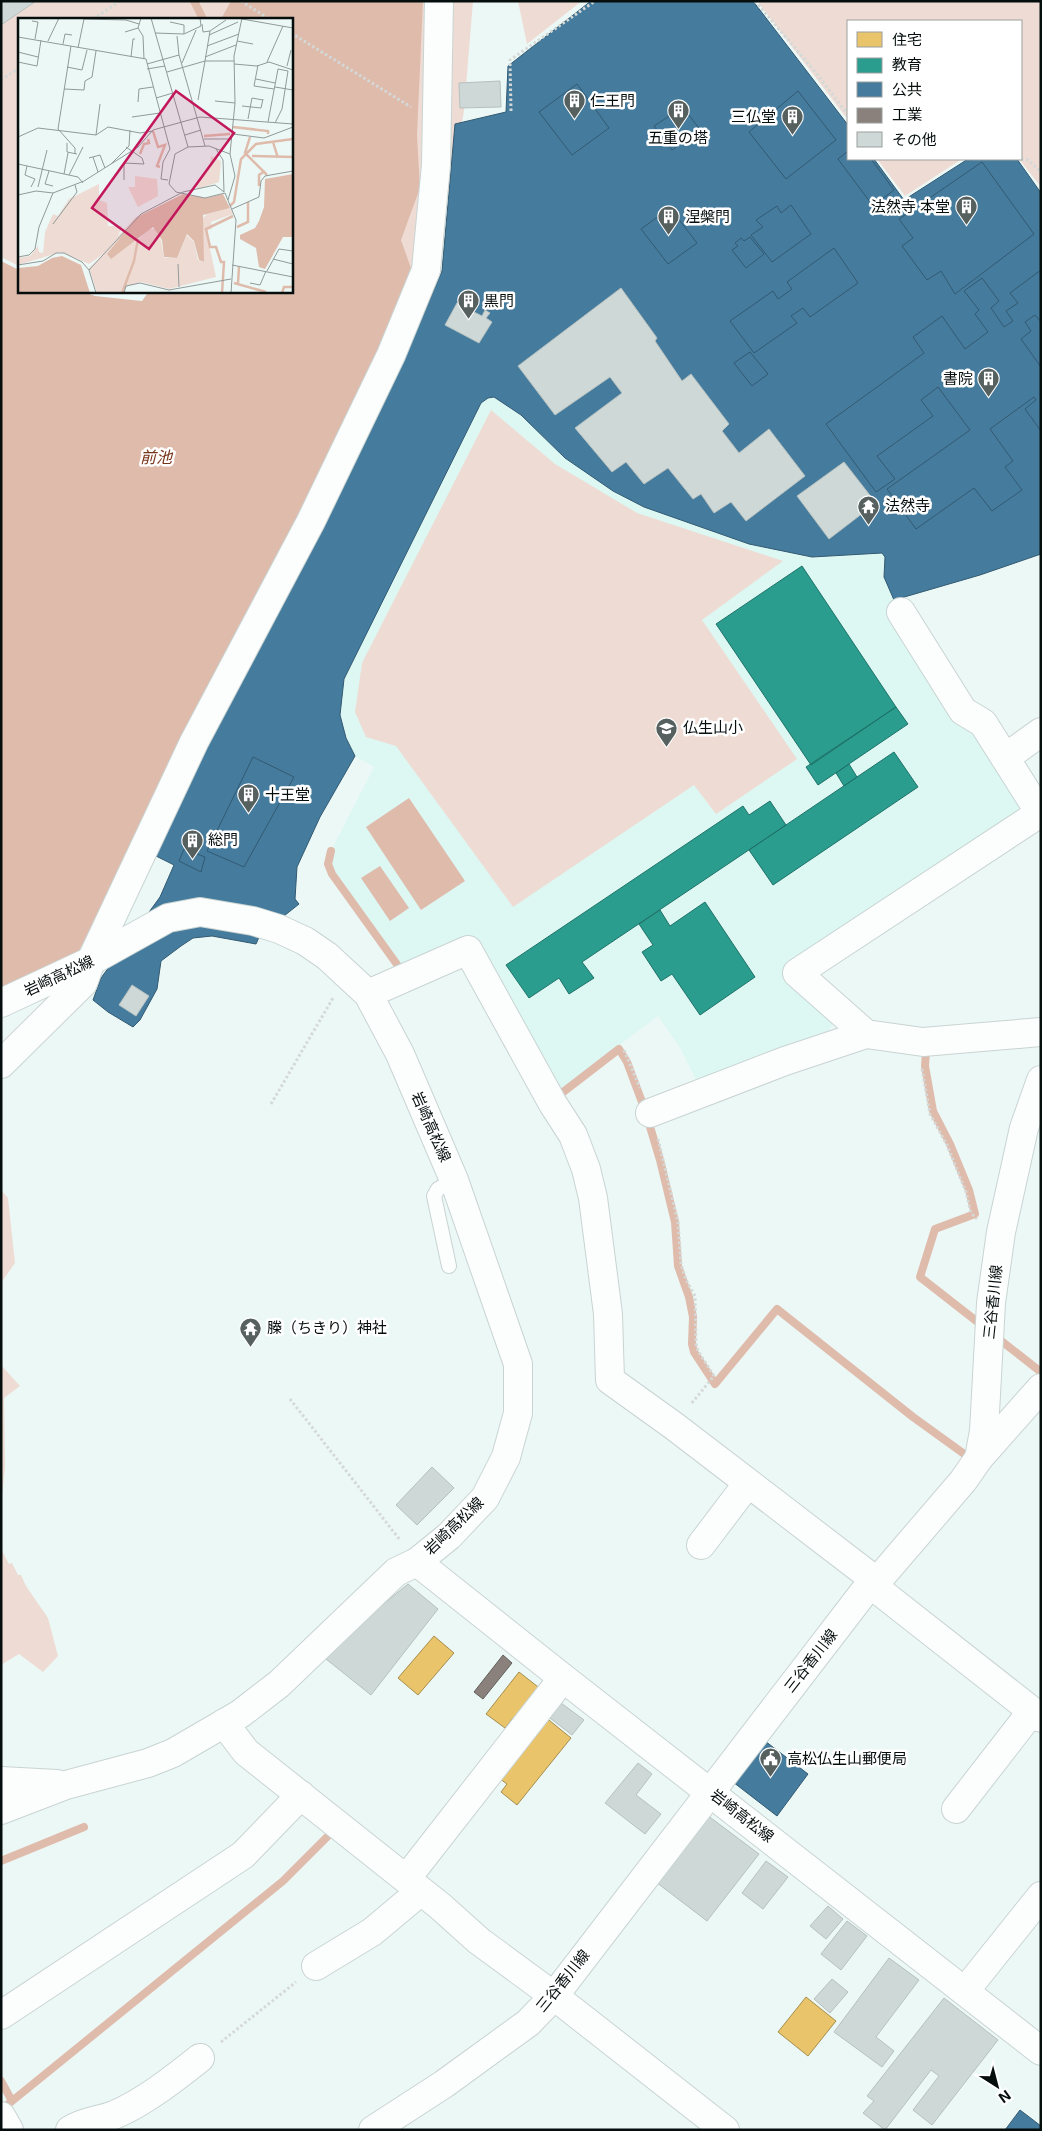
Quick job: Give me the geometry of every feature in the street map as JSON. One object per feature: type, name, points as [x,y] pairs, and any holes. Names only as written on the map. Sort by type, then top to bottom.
[{"type":"street","points":[[1,1064],[83,983],[91,962],[194,742],[311,521],[391,355],[426,270],[436,164],[439,1]]},
{"type":"street","points":[[866,1034],[797,973],[1040,813],[983,724],[963,711],[901,612]]},
{"type":"street","points":[[1005,758],[1041,732]]},
{"type":"street","name":"岩崎高松線","points":[[1,1003],[91,962],[168,918],[200,912],[253,920],[305,941],[347,973],[368,994],[400,1054],[454,1180],[518,1364],[518,1413],[506,1457],[485,1498],[448,1536],[417,1562],[1041,2050]]},
{"type":"street","points":[[368,994],[468,950],[553,1104],[573,1135],[586,1169],[593,1198],[608,1314],[610,1380],[674,1426],[871,1577],[878,1590],[1036,1715],[956,1809]]},
{"type":"street","points":[[650,1113],[785,1061],[866,1034],[924,1042],[1041,1032]]},
{"type":"street","name":"三谷香川線","points":[[373,2130],[444,2084],[528,2024],[554,1996],[867,1588],[874,1583],[964,1481],[978,1458],[984,1431],[991,1303],[1002,1232],[1024,1128],[1041,1080]]},
{"type":"street","points":[[978,1458],[1041,1388]]},
{"type":"street","points":[[701,1545],[748,1483]]},
{"type":"street","points":[[1,1810],[66,1785],[148,1763],[173,1753],[240,1714],[279,1684],[396,1572],[417,1562]]},
{"type":"street","points":[[316,1966],[372,1932],[413,1885],[563,1678]]},
{"type":"street","points":[[224,1723],[246,1752],[413,1885],[479,1941],[554,1996],[725,2130]]},
{"type":"street","points":[[1,1781],[66,1785]]},
{"type":"street","points":[[1,2015],[243,1855],[301,1795]]},
{"type":"street","points":[[965,1991],[1041,1896]]},
{"type":"street","points":[[70,2130],[82,2123],[114,2115],[164,2087],[200,2058]]},
{"type":"street","points":[[1,2116],[10,2130]]},
{"type":"lane","points":[[449,1266],[434,1196],[438,1189],[454,1180]]},
{"type":"path","points":[[94,18],[120,1]]},
{"type":"path","points":[[241,1],[267,18]]},
{"type":"path","points":[[511,111],[510,60],[595,1]]},
{"type":"path","points":[[755,1],[817,74],[847,114]]},
{"type":"path","points":[[292,34],[437,124]]},
{"type":"path","points":[[1,80],[18,69]]},
{"type":"path","points":[[1022,158],[1028,160],[1041,172]]},
{"type":"path","points":[[271,1104],[347,973]]},
{"type":"path","points":[[924,1042],[921,1066],[930,1114],[947,1145],[966,1192],[971,1213],[976,1219],[994,1230],[1002,1232]]},
{"type":"path","points":[[624,1050],[650,1113],[662,1152],[678,1222],[681,1264],[686,1280],[695,1296],[697,1318],[695,1333],[698,1351],[714,1376],[674,1426]]},
{"type":"path","points":[[290,1399],[417,1562]]},
{"type":"path","points":[[200,2058],[316,1966]]},
{"type":"shaded area","points":[[1,1],[473,1],[464,111],[434,271],[307,477],[292,18],[18,18],[18,266],[1,257]]},
{"type":"shaded area","points":[[518,1],[582,1],[527,44]]},
{"type":"shaded area","points":[[757,1],[1041,1],[1041,187],[1020,160],[1022,160],[1022,20],[847,20],[847,119]]},
{"type":"shaded area","points":[[878,160],[960,160],[905,196]]},
{"type":"shaded area","name":"仏生山小","points":[[494,397],[521,415],[565,458],[613,491],[644,507],[749,544],[882,553],[885,557],[884,577],[897,606],[888,611],[963,726],[977,736],[1026,813],[801,962],[834,1022],[824,1039],[698,1084],[679,1046],[658,1016],[559,1091],[475,937],[402,967],[333,873],[330,864],[331,851],[374,767],[355,756],[346,738],[340,715],[344,679],[481,403],[488,398]]},
{"type":"shaded area","points":[[491,410],[555,464],[637,513],[783,561],[702,620],[797,759],[716,814],[694,785],[513,907],[396,746],[366,737],[355,712],[362,663]]},
{"type":"shaded area","points":[[1,1190],[8,1198],[15,1263],[1,1283]]},
{"type":"shaded area","points":[[1,1365],[20,1386],[4,1398],[5,1467],[1,1506]]},
{"type":"shaded area","points":[[1,1549],[9,1564],[12,1563],[18,1575],[21,1575],[26,1586],[48,1618],[58,1656],[43,1672],[19,1654],[1,1665]]},
{"type":"water","name":"前池","points":[[231,1],[423,1],[417,135],[420,188],[401,240],[417,285],[74,961],[1,994],[1,261],[18,270],[18,292],[84,292],[95,296],[142,301],[148,292],[292,292],[292,18],[222,18]]},
{"type":"water","points":[[409,798],[465,881],[421,910],[366,827]]},
{"type":"water","points":[[380,866],[409,908],[390,921],[361,878]]},
{"type":"building: 住宅","points":[[434,1636],[454,1653],[418,1695],[398,1678]]},
{"type":"building: 住宅","points":[[519,1672],[542,1690],[517,1721],[513,1718],[505,1728],[486,1714]]},
{"type":"building: 住宅","points":[[544,1716],[571,1738],[517,1805],[501,1792],[507,1784],[496,1776]]},
{"type":"building: 住宅","points":[[806,1997],[836,2021],[808,2056],[778,2032]]},
{"type":"building: 教育","points":[[802,566],[896,707],[811,765],[716,624]]},
{"type":"building: 教育","points":[[896,707],[908,724],[818,785],[806,767]]},
{"type":"building: 教育","points":[[894,752],[918,787],[773,885],[749,850]]},
{"type":"building: 教育","points":[[849,764],[857,777],[844,786],[836,773]]},
{"type":"building: 教育","points":[[770,801],[786,825],[582,962],[594,978],[569,994],[559,978],[529,998],[506,965],[743,806],[749,815]]},
{"type":"building: 教育","points":[[705,902],[755,977],[700,1015],[672,974],[661,981],[642,952],[653,945],[639,924],[660,910],[670,926]]},
{"type":"building: 公共","name":"法然寺","points":[[591,1],[753,1],[847,124],[847,160],[875,160],[904,200],[966,160],[1018,160],[1041,193],[1041,554],[980,575],[894,600],[884,577],[885,557],[882,553],[812,557],[749,544],[644,507],[613,491],[565,458],[521,415],[494,397],[488,398],[481,403],[344,679],[340,715],[346,738],[355,756],[320,817],[297,867],[295,899],[299,904],[260,935],[256,944],[212,936],[193,938],[181,946],[161,961],[157,989],[140,1020],[133,1027],[108,1012],[93,1000],[101,978],[160,897],[174,865],[150,853],[301,555],[408,350],[442,271],[455,124],[506,112],[508,66]]},
{"type":"building: 公共","name":"仁王門","points":[[577,84],[609,128],[572,155],[539,112]]},
{"type":"building: 公共","name":"三仏堂","points":[[798,91],[836,140],[786,179],[749,132]]},
{"type":"building: 公共","name":"五重の塔","points":[[683,107],[701,131],[672,150],[654,126]]},
{"type":"building: 公共","points":[[847,152],[847,160],[872,160],[894,190],[873,206],[838,159]]},
{"type":"building: 公共","name":"法然寺 本堂","points":[[982,162],[1034,234],[955,294],[941,271],[927,280],[902,246],[913,238],[899,219]]},
{"type":"building: 公共","points":[[791,205],[811,234],[772,262],[751,235],[763,227],[756,220],[777,206],[781,213]]},
{"type":"building: 公共","name":"涅槃門","points":[[670,208],[697,243],[668,264],[641,229]]},
{"type":"building: 公共","points":[[750,237],[764,254],[746,268],[732,250],[738,246],[735,243],[741,238],[744,241]]},
{"type":"building: 公共","points":[[834,248],[858,283],[810,317],[803,308],[791,316],[797,323],[754,353],[730,321],[773,291],[778,299],[792,289],[787,282]]},
{"type":"building: 公共","name":"書院","points":[[1041,270],[1041,322],[1035,315],[1025,322],[1031,331],[1021,339],[1041,367],[1041,431],[1025,409],[1036,400],[1034,397],[990,429],[1013,461],[1005,467],[1022,490],[992,511],[974,488],[916,529],[887,489],[970,430],[938,387],[921,400],[933,416],[877,456],[895,479],[876,492],[826,424],[924,353],[913,337],[942,316],[965,349],[988,332],[975,314],[979,310],[964,291],[982,278],[999,301],[991,308],[1004,327],[1013,321],[1006,311],[1018,303],[1010,293]]},
{"type":"building: 公共","points":[[750,352],[768,374],[752,386],[734,363]]},
{"type":"building: 公共","name":"十王堂","points":[[253,757],[294,777],[244,867],[207,851]]},
{"type":"building: 公共","name":"総門","points":[[184,849],[205,857],[201,872],[179,861]]},
{"type":"building: 公共","points":[[765,1741],[808,1774],[777,1816],[733,1782]]},
{"type":"building: 公共","points":[[1020,2110],[1041,2126],[1041,2130],[1005,2130]]},
{"type":"building: 工業","points":[[503,1655],[512,1663],[483,1699],[474,1692]]},
{"type":"building: その他","points":[[1,1],[36,1],[1,25]]},
{"type":"building: その他","points":[[500,81],[501,107],[460,108],[459,83]]},
{"type":"building: その他","points":[[621,288],[657,338],[655,341],[682,381],[691,374],[729,424],[722,431],[739,453],[769,429],[805,476],[746,521],[731,502],[714,513],[701,494],[693,499],[668,468],[644,484],[626,462],[612,472],[575,428],[622,393],[610,377],[555,415],[518,366]]},
{"type":"building: その他","name":"黒門","points":[[463,298],[468,300],[464,307],[482,316],[485,310],[490,313],[486,318],[492,322],[479,343],[445,325],[457,303],[460,304]]},
{"type":"building: その他","points":[[844,462],[876,503],[829,539],[797,496]]},
{"type":"building: その他","points":[[132,985],[149,996],[136,1016],[119,1005]]},
{"type":"building: その他","points":[[432,1467],[454,1488],[417,1525],[396,1505]]},
{"type":"building: その他","points":[[408,1584],[438,1609],[371,1695],[321,1655]]},
{"type":"building: その他","points":[[561,1703],[584,1720],[572,1735],[550,1718]]},
{"type":"building: その他","points":[[638,1763],[652,1774],[636,1795],[661,1814],[645,1834],[605,1803]]},
{"type":"building: その他","points":[[703,1812],[759,1854],[707,1921],[652,1879]]},
{"type":"building: その他","points":[[766,1861],[788,1877],[763,1909],[742,1893]]},
{"type":"building: その他","points":[[828,1906],[843,1919],[826,1939],[810,1926]]},
{"type":"building: その他","points":[[847,1921],[867,1936],[841,1970],[821,1954]]},
{"type":"building: その他","points":[[889,1958],[919,1980],[876,2037],[894,2051],[882,2067],[834,2032]]},
{"type":"building: その他","points":[[832,1979],[848,1992],[830,2013],[814,1999]]},
{"type":"building: その他","points":[[944,1998],[998,2040],[932,2125],[913,2110],[939,2076],[931,2070],[885,2130],[863,2113],[874,2101],[867,2096]]},
{"type":"waterway","points":[[194,1],[202,18]]},
{"type":"waterway","points":[[331,851],[328,864],[332,874],[401,970],[405,968]]},
{"type":"waterway","points":[[556,1092],[558,1096],[619,1049],[627,1062],[645,1110],[660,1160],[675,1222],[678,1266],[689,1297],[693,1317],[692,1344],[694,1352],[715,1384],[777,1309],[913,1417],[967,1456],[972,1451]]},
{"type":"waterway","points":[[926,1051],[925,1066],[933,1111],[950,1144],[969,1190],[975,1214],[935,1229],[920,1277],[984,1327]]},
{"type":"waterway","points":[[995,1336],[1041,1372]]},
{"type":"waterway","points":[[1,1861],[84,1827]]},
{"type":"waterway","points":[[1,2110],[283,1881],[334,1830]]},
{"type":"waterway","points":[[1,2081],[12,2101]]},
{"type":"place","name":"仁王門","points":[[574,120]]},
{"type":"place","name":"五重の塔","points":[[678,129]]},
{"type":"place","name":"三仏堂","points":[[792,136]]},
{"type":"place","name":"法然寺 本堂","points":[[966,226]]},
{"type":"place","name":"涅槃門","points":[[669,236]]},
{"type":"place","name":"黒門","points":[[468,320]]},
{"type":"place","name":"書院","points":[[989,398]]},
{"type":"place","name":"法然寺","points":[[869,525]]},
{"type":"place","name":"仏生山小","points":[[667,747]]},
{"type":"place","name":"十王堂","points":[[249,814]]},
{"type":"place","name":"総門","points":[[192,859]]},
{"type":"place","name":"榺（ちきり）神社","points":[[251,1347]]},
{"type":"place","name":"高松仏生山郵便局","points":[[771,1778]]}]
